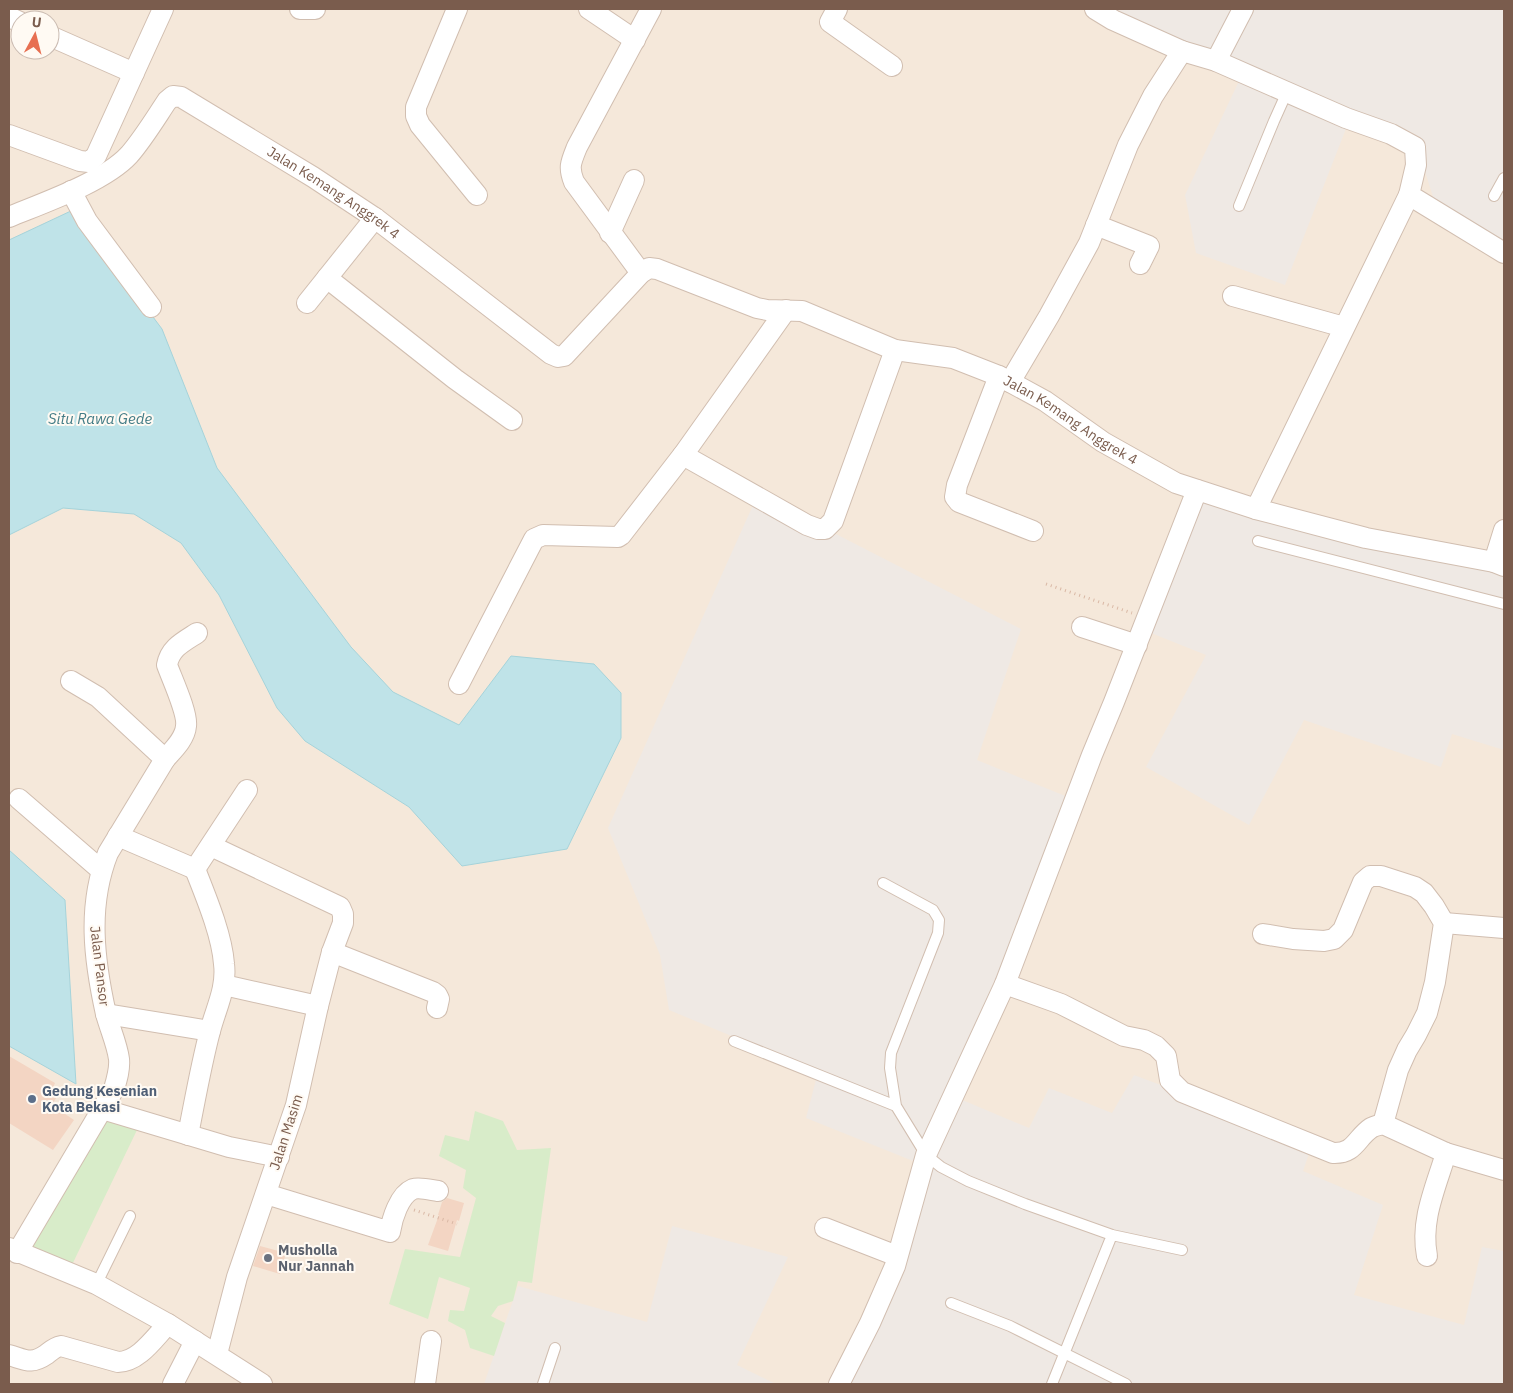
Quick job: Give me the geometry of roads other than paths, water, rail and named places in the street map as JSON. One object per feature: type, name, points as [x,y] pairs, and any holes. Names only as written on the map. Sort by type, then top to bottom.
[{"type":"street","points":[[9,135],[80,162],[89,162],[96,156],[163,9]]},
{"type":"street","points":[[300,9],[315,9]]},
{"type":"street","points":[[457,9],[416,107],[416,116],[420,125],[477,195]]},
{"type":"street","points":[[589,9],[635,40]]},
{"type":"street","points":[[641,273],[574,182],[570,171],[577,147],[651,9]]},
{"type":"street","points":[[837,9],[830,22],[892,66]]},
{"type":"street","points":[[1096,9],[1114,20],[1182,51],[1216,62],[1346,118],[1391,134],[1415,147],[1416,165],[1409,195],[1256,509]]},
{"type":"street","points":[[1216,62],[1243,9]]},
{"type":"street","points":[[60,40],[134,73]]},
{"type":"street","points":[[1033,531],[958,502],[954,498],[957,485],[1004,379],[1049,316],[1089,242],[1128,145],[1153,96],[1182,51]]},
{"type":"street","name":"Jalan Kemang Anggrek 4","points":[[9,217],[71,191],[113,169],[129,155],[167,101],[173,96],[181,97],[313,176],[375,218],[551,354],[558,357],[564,356],[641,273],[649,268],[657,269],[757,308],[802,311],[895,350],[953,358],[1004,379],[1045,401],[1103,442],[1176,483],[1256,509],[1366,538],[1499,564]]},
{"type":"street","points":[[610,233],[634,180]]},
{"type":"street","points":[[71,191],[87,221],[151,307]]},
{"type":"street","points":[[1409,195],[1504,253]]},
{"type":"street","points":[[307,303],[375,218]]},
{"type":"street","points":[[1096,224],[1148,246],[1140,264]]},
{"type":"street","points":[[327,278],[455,379],[512,420]]},
{"type":"street","points":[[1233,296],[1344,327]]},
{"type":"street","points":[[459,684],[534,539],[542,535],[618,537],[683,455],[786,310]]},
{"type":"street","points":[[683,455],[807,525],[818,529],[825,529],[833,521],[895,350]]},
{"type":"street","points":[[839,1384],[870,1323],[897,1256],[926,1155],[1005,984],[1047,870],[1198,490]]},
{"type":"street","points":[[1499,564],[1504,530]]},
{"type":"street","points":[[1082,627],[1136,645]]},
{"type":"street","name":"Jalan Pansor","points":[[197,634],[172,650],[168,656],[167,665],[186,718],[186,727],[181,741],[165,759],[108,853],[101,870],[94,905],[94,950],[106,1014],[119,1058],[118,1076],[114,1089],[13,1251],[97,1282],[217,1354],[262,1384]]},
{"type":"street","points":[[71,681],[98,698],[165,759]]},
{"type":"street","points":[[195,869],[247,790]]},
{"type":"street","points":[[20,800],[101,870]]},
{"type":"street","points":[[118,836],[195,869],[209,902],[222,952],[224,986],[210,1030],[188,1135]]},
{"type":"street","name":"Jalan Masim","points":[[211,846],[340,907],[344,914],[344,923],[332,952],[318,1006],[296,1105],[237,1277],[217,1354]]},
{"type":"street","points":[[1263,934],[1293,939],[1324,941],[1334,939],[1343,930],[1363,882],[1370,876],[1380,876],[1415,887],[1424,893],[1434,906],[1444,923],[1435,982],[1427,1013],[1406,1050],[1383,1124]]},
{"type":"street","points":[[1444,923],[1504,928]]},
{"type":"street","points":[[332,952],[434,992],[439,998],[437,1008]]},
{"type":"street","points":[[1005,984],[1061,1004],[1124,1036],[1144,1040],[1156,1046],[1166,1056],[1170,1080],[1182,1092],[1333,1153],[1341,1154],[1348,1151],[1372,1127],[1383,1124],[1446,1153],[1504,1170]]},
{"type":"street","points":[[224,986],[318,1006]]},
{"type":"street","points":[[106,1014],[210,1030]]},
{"type":"street","points":[[102,1109],[228,1147],[279,1156]]},
{"type":"street","points":[[1427,1256],[1425,1231],[1427,1212],[1446,1153]]},
{"type":"street","points":[[266,1194],[390,1232],[394,1212],[407,1193],[413,1189],[438,1191]]},
{"type":"street","points":[[825,1228],[897,1256]]},
{"type":"street","points":[[9,1354],[29,1362],[35,1361],[56,1347],[61,1346],[118,1362],[126,1362],[135,1358],[168,1324]]},
{"type":"street","points":[[173,1384],[195,1341]]},
{"type":"street","points":[[425,1384],[431,1341]]},
{"type":"lane","points":[[1239,206],[1287,92]]},
{"type":"lane","points":[[1494,196],[1504,178]]},
{"type":"lane","points":[[1258,541],[1504,604]]},
{"type":"lane","points":[[883,883],[933,910],[939,920],[938,932],[891,1053],[890,1068],[896,1106],[926,1155],[941,1167],[968,1181],[1025,1204],[1112,1235],[1182,1250]]},
{"type":"lane","points":[[734,1041],[896,1106]]},
{"type":"lane","points":[[97,1282],[130,1216]]},
{"type":"lane","points":[[1052,1384],[1112,1235]]},
{"type":"lane","points":[[951,1303],[1010,1326],[1126,1384]]},
{"type":"lane","points":[[543,1384],[555,1348]]},
{"type":"water","name":"Situ Rawa Gede","points":[[73,210],[162,329],[217,468],[351,647],[393,692],[459,725],[511,656],[594,664],[621,693],[621,738],[567,849],[462,866],[409,807],[305,741],[277,708],[219,595],[181,543],[134,514],[63,508],[9,535],[9,240]]},
{"type":"water","points":[[9,850],[65,900],[76,1084],[9,1046]]},
{"type":"place","name":"Gedung Kesenian Kota Bekasi","points":[[32,1099]]},
{"type":"place","name":"Musholla Nur Jannah","points":[[268,1258]]}]
